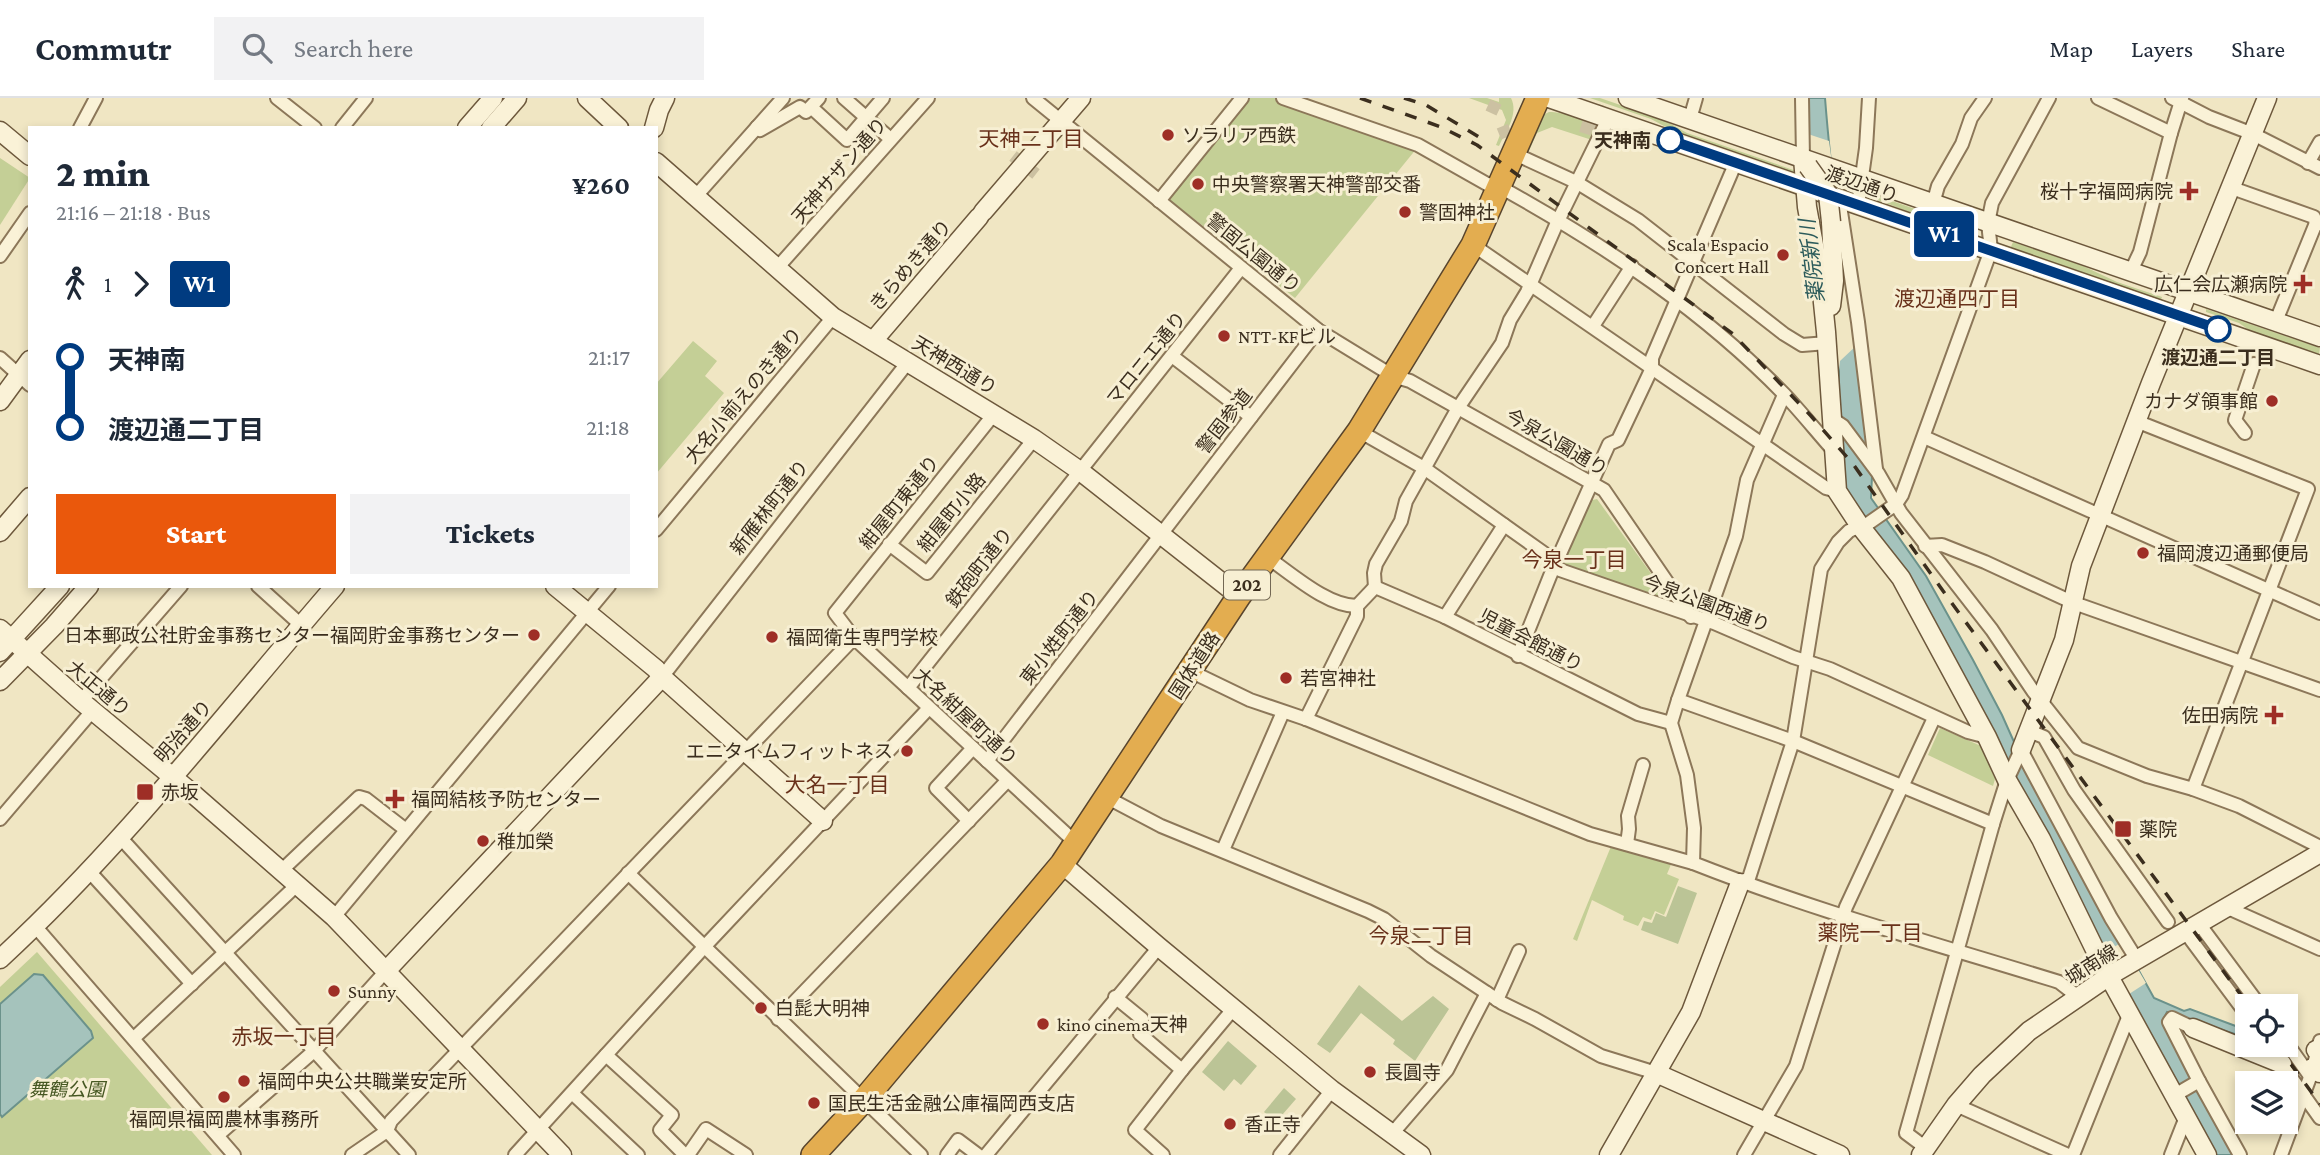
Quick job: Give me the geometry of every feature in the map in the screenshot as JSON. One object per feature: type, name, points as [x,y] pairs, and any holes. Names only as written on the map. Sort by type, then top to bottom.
[{"type":"highway","name":"国体道路","points":[[813,1155],[863,1101],[1062,864],[1239,596],[1359,431],[1473,245],[1538,98]]},
{"type":"street","points":[[81,126],[96,98]]},
{"type":"street","points":[[277,98],[312,126]]},
{"type":"street","points":[[344,126],[366,98]]},
{"type":"street","points":[[469,126],[493,98]]},
{"type":"street","points":[[493,126],[517,98]]},
{"type":"street","points":[[587,98],[617,126]]},
{"type":"street","points":[[655,126],[665,98]]},
{"type":"street","points":[[695,196],[783,98]]},
{"type":"street","points":[[844,98],[886,135]]},
{"type":"street","points":[[757,127],[760,130],[800,107],[806,112],[815,103],[847,140],[883,98]]},
{"type":"street","name":"天神サザン通り","points":[[778,267],[928,98]]},
{"type":"street","name":"警固公園通り","points":[[1033,98],[1318,330],[1393,376]]},
{"type":"street","name":"きらめき通り","points":[[873,341],[1081,98]]},
{"type":"street","points":[[1159,201],[1242,98]]},
{"type":"street","points":[[1283,98],[1418,145],[1559,220],[1632,266],[1678,300],[1743,355],[1784,395],[1833,450]]},
{"type":"street","name":"渡辺通り","points":[[1549,98],[2320,365]]},
{"type":"street","name":"渡辺通り","points":[[1628,98],[2320,337]]},
{"type":"street","points":[[1690,119],[1696,98]]},
{"type":"street","points":[[1802,98],[1808,187],[1828,332],[1836,421],[1833,450],[1837,491],[1901,578],[2207,1155]]},
{"type":"street","points":[[1858,205],[1863,180],[1868,98]]},
{"type":"street","points":[[1933,204],[1938,186],[1965,139],[1971,118],[1985,98]]},
{"type":"street","points":[[1609,1155],[1691,1012],[1740,883],[1749,878],[1793,741],[1821,569],[1838,542],[1849,531],[1896,504],[1924,438],[1991,250],[1989,223],[1992,203],[2049,98]]},
{"type":"street","points":[[2098,98],[2171,133]]},
{"type":"street","points":[[1923,1151],[1906,1133],[2008,776],[2021,751],[2064,640],[2081,566],[2136,421],[2267,98]]},
{"type":"street","points":[[2131,271],[2140,252],[2178,99],[2208,117],[2253,134],[2314,165],[2320,142]]},
{"type":"street","points":[[1306,719],[1357,616],[1357,606],[1375,587],[1376,564],[1401,521],[1406,501],[1458,408],[1502,343],[1510,320],[1531,284],[1576,182],[1608,119]]},
{"type":"street","points":[[0,131],[28,154]]},
{"type":"street","points":[[1513,153],[1576,182],[1638,220],[1784,334],[1802,345],[1828,332]]},
{"type":"street","points":[[1806,161],[1834,197],[1877,472]]},
{"type":"street","points":[[1518,656],[1609,444],[1618,440],[1652,368],[1653,358],[1736,162]]},
{"type":"street","name":"天神西通り","points":[[658,164],[833,317],[1034,439],[1080,471],[1239,596]]},
{"type":"street","points":[[2232,188],[2314,217],[2318,223],[2276,321]]},
{"type":"street","points":[[1828,332],[1834,281],[1834,197]]},
{"type":"street","points":[[0,256],[28,216]]},
{"type":"street","points":[[1473,245],[1826,488],[1837,491]]},
{"type":"street","points":[[1593,326],[1632,266]]},
{"type":"street","name":"マロニエ通り","points":[[1080,471],[1241,268]]},
{"type":"street","name":"大名小前えのき通り","points":[[658,528],[833,317]]},
{"type":"street","name":"警固参道","points":[[1160,535],[1318,330]]},
{"type":"street","points":[[1172,356],[1251,417]]},
{"type":"street","points":[[0,358],[24,380],[0,401]]},
{"type":"street","name":"新雁林町通り","points":[[662,677],[908,362]]},
{"type":"street","points":[[2245,433],[2235,420],[2254,364]]},
{"type":"street","name":"今泉公園通り","points":[[1393,376],[1410,381],[1604,490],[1691,617]]},
{"type":"street","points":[[1693,863],[1694,828],[1687,775],[1671,723],[1704,621],[1736,536],[1747,480],[1784,395]]},
{"type":"street","name":"紺屋町東通り","points":[[835,614],[994,414]]},
{"type":"street","points":[[1836,421],[1877,472],[1925,546],[1992,630],[2041,701],[2078,748],[2147,776],[2239,806],[2320,847]]},
{"type":"street","points":[[2136,421],[2308,489],[2193,789]]},
{"type":"street","name":"今泉公園西通り","points":[[1359,431],[1424,468],[1545,554],[1560,570],[1830,669],[1934,718],[1987,737]]},
{"type":"street","points":[[1924,438],[2320,613]]},
{"type":"street","name":"紺屋町小路","points":[[889,544],[927,573],[1034,439]]},
{"type":"street","name":"鉄砲町通り","points":[[908,688],[1080,471]]},
{"type":"street","points":[[0,532],[28,499]]},
{"type":"street","points":[[1445,617],[1504,525]]},
{"type":"street","name":"東小姓町通り","points":[[986,761],[1160,535]]},
{"type":"street","points":[[1925,546],[1942,545],[1953,549],[2074,603],[2320,690]]},
{"type":"street","points":[[1267,557],[1330,600],[1345,606],[1357,606]]},
{"type":"street","name":"児童会館通り","points":[[1375,587],[1445,617],[1638,714],[1671,723]]},
{"type":"street","points":[[4,640],[58,588]]},
{"type":"street","points":[[0,681],[87,588]]},
{"type":"street","points":[[0,819],[179,588]]},
{"type":"street","points":[[260,588],[301,625]]},
{"type":"street","name":"明治通り","points":[[0,959],[36,926],[173,776],[333,588]]},
{"type":"street","points":[[557,588],[656,669],[823,821]]},
{"type":"street","points":[[334,917],[607,588]]},
{"type":"street","name":"大名紺屋町通り","points":[[835,614],[854,638],[1076,843]]},
{"type":"street","points":[[352,1155],[387,1130],[391,1121],[854,638]]},
{"type":"street","name":"大正通り","points":[[4,640],[26,653],[173,776],[334,917],[562,1155]]},
{"type":"street","points":[[1190,671],[1250,700],[1306,719],[1590,834],[1693,863],[1740,883],[2059,982],[2077,996]]},
{"type":"street","points":[[218,1136],[314,1051],[662,677]]},
{"type":"street","points":[[1678,700],[1793,741],[1993,824]]},
{"type":"street","points":[[515,1155],[705,946],[929,708]]},
{"type":"street","points":[[1223,850],[1283,712]]},
{"type":"street","points":[[1744,1155],[1796,1066],[1843,916],[1934,718]]},
{"type":"street","points":[[2029,731],[2044,737],[2060,761],[2074,790],[2168,922]]},
{"type":"street","points":[[969,821],[936,788],[973,748]]},
{"type":"street","points":[[2021,751],[2110,918],[2136,961]]},
{"type":"street","points":[[1627,844],[1628,816],[1643,765]]},
{"type":"street","points":[[778,1019],[1007,782]]},
{"type":"street","points":[[281,871],[359,797],[366,799],[406,830]]},
{"type":"street","points":[[1106,797],[1161,826],[1384,919],[1431,956],[1492,997],[1601,1056],[1656,1073],[1840,1155]]},
{"type":"street","points":[[119,836],[409,1155]]},
{"type":"street","name":"城南線","points":[[1923,1151],[1956,1105],[1982,1075],[2029,1031],[2077,996],[2320,853]]},
{"type":"street","points":[[1062,864],[1397,1145],[1421,1155]]},
{"type":"street","points":[[88,870],[192,984]]},
{"type":"street","points":[[628,873],[921,1155]]},
{"type":"street","points":[[134,1038],[297,885]]},
{"type":"street","points":[[2228,908],[2320,949]]},
{"type":"street","points":[[36,926],[234,1155]]},
{"type":"street","points":[[2193,929],[2250,994]]},
{"type":"street","points":[[2193,929],[2235,996]]},
{"type":"street","points":[[986,1155],[1159,947]]},
{"type":"street","points":[[1397,1145],[1447,1070],[1519,951]]},
{"type":"street","points":[[1115,997],[1142,1019],[1140,1034],[1182,1070]]},
{"type":"street","points":[[1163,1155],[1135,1130],[1234,1008]]},
{"type":"street","points":[[1956,1105],[2071,1155],[2130,1013]]},
{"type":"street","points":[[2240,1155],[2198,1082],[2169,1022],[2172,1018],[2282,1064]]},
{"type":"street","points":[[2281,1155],[2303,1095],[2315,1074],[2319,1048]]},
{"type":"street","points":[[606,1055],[672,1115],[660,1130],[686,1155],[706,1129],[746,1155]]},
{"type":"street","points":[[2298,1055],[2315,1074]]},
{"type":"street","points":[[2277,1057],[2320,1118]]},
{"type":"street","points":[[2177,1094],[2198,1082]]},
{"type":"street","points":[[1280,1155],[1332,1090]]},
{"type":"street","points":[[572,1093],[638,1155]]},
{"type":"street","points":[[2171,1155],[2186,1117]]},
{"type":"street","points":[[947,1155],[958,1139],[978,1155]]},
{"type":"green space","points":[[1245,98],[1278,98],[1417,148],[1295,298],[1166,197]]},
{"type":"green space","points":[[1469,98],[1487,98],[1499,102],[1499,98],[1511,98],[1513,116],[1499,146],[1496,145],[1506,120],[1502,110]]},
{"type":"green space","points":[[1590,98],[1600,98],[1664,120],[1687,133],[1802,173],[1801,175],[1675,132],[1651,119]]},
{"type":"green space","points":[[1549,112],[1568,115],[1587,123],[1594,132],[1592,140],[1552,127],[1537,133],[1528,153],[1573,173],[1577,171],[1576,175],[1526,154],[1543,115]]},
{"type":"green space","points":[[0,158],[28,177],[28,181],[0,225]]},
{"type":"green space","points":[[1878,196],[1932,215],[1948,225],[1974,234],[1973,237],[1877,200]]},
{"type":"green space","points":[[2013,242],[2081,265],[2117,282],[2162,297],[2161,300],[2010,249]]},
{"type":"green space","points":[[2206,309],[2320,348],[2319,354],[2253,333],[2239,323],[2206,312]]},
{"type":"green space","points":[[693,341],[717,361],[705,376],[724,393],[658,472],[658,382]]},
{"type":"green space","points":[[1597,499],[1671,601],[1668,604],[1563,566],[1561,561],[1588,501]]},
{"type":"green space","points":[[1940,728],[1981,746],[1995,779],[1993,786],[1928,755]]},
{"type":"green space","points":[[1612,844],[1672,862],[1667,874],[1679,879],[1664,915],[1655,911],[1651,920],[1643,917],[1638,926],[1623,920],[1624,916],[1592,900],[1577,941],[1573,939]]},
{"type":"green space","points":[[1678,886],[1697,893],[1678,944],[1641,930],[1644,921],[1652,923],[1656,913],[1666,917]]},
{"type":"green space","name":"舞鶴公園","points":[[37,952],[212,1155],[0,1155],[0,987]]},
{"type":"green space","points":[[1359,985],[1402,1021],[1433,996],[1449,1009],[1415,1061],[1393,1044],[1395,1040],[1361,1013],[1330,1053],[1317,1044]]},
{"type":"green space","points":[[1228,1041],[1257,1066],[1241,1085],[1234,1079],[1224,1091],[1202,1072]]},
{"type":"green space","points":[[1284,1088],[1296,1099],[1276,1122],[1264,1112]]},
{"type":"water","points":[[1805,98],[1825,98],[1840,240],[1872,476],[1871,498],[1926,576],[2002,715],[2023,762],[2154,998],[2184,1011],[2190,1009],[2235,1026],[2235,1034],[2167,1012],[2164,1018],[2192,1079],[2236,1155],[2213,1155],[2013,780],[1993,733],[1846,488],[1839,415],[1839,370]]},
{"type":"water","points":[[34,974],[43,975],[91,1031],[93,1038],[2,1117],[0,1004]]},
{"type":"pier","points":[[1805,133],[1829,141],[1857,345],[1840,361],[1837,391]]},
{"type":"pier","points":[[2122,942],[2146,983],[2126,996],[2103,954]]},
{"type":"tunnel","points":[[1491,113],[1498,98]]},
{"type":"tunnel","points":[[1593,130],[1601,111],[1597,110]]},
{"type":"tunnel","points":[[1499,134],[1524,124]]},
{"type":"tunnel","points":[[1581,126],[1615,137]]},
{"type":"tunnel","points":[[1013,156],[1036,174]]},
{"type":"railway","points":[[1360,98],[1441,127],[1477,145],[1733,334],[1853,464],[1948,598],[2240,994]]},
{"type":"railway","points":[[1404,98],[1426,105],[1479,137]]},
{"type":"railway","points":[[2286,1057],[2320,1104]]},
{"type":"bus line","name":"W1","points":[[1670,140],[2218,329]]},
{"type":"place","name":"ソラリア西鉄","points":[[1168,135]]},
{"type":"place","name":"天神南","points":[[1670,140]]},
{"type":"place","name":"中央警察署天神警部交番","points":[[1198,184]]},
{"type":"place","name":"桜十字福岡病院","points":[[2189,191]]},
{"type":"place","name":"警固神社","points":[[1405,212]]},
{"type":"place","name":"Scala Espacio Concert Hall","points":[[1783,255]]},
{"type":"place","name":"広仁会広瀬病院","points":[[2303,284]]},
{"type":"place","name":"渡辺通二丁目","points":[[2218,329]]},
{"type":"place","name":"NTT-KFビル","points":[[1224,336]]},
{"type":"place","name":"カナダ領事館","points":[[2272,401]]},
{"type":"place","name":"福岡渡辺通郵便局","points":[[2143,553]]},
{"type":"place","name":"日本郵政公社貯金事務センター福岡貯金事務センター","points":[[534,635]]},
{"type":"place","name":"福岡衛生専門学校","points":[[772,637]]},
{"type":"place","name":"若宮神社","points":[[1286,678]]},
{"type":"place","name":"佐田病院","points":[[2274,715]]},
{"type":"place","name":"エニタイムフィットネス","points":[[907,751]]},
{"type":"place","name":"赤坂","points":[[145,792]]},
{"type":"place","name":"福岡結核予防センター","points":[[395,799]]},
{"type":"place","name":"薬院","points":[[2123,829]]},
{"type":"place","name":"稚加榮","points":[[483,841]]},
{"type":"place","name":"Sunny","points":[[334,991]]},
{"type":"place","name":"白髭大明神","points":[[761,1008]]},
{"type":"place","name":"kino cinema天神","points":[[1043,1024]]},
{"type":"place","name":"長圓寺","points":[[1370,1072]]},
{"type":"place","name":"福岡中央公共職業安定所","points":[[244,1081]]},
{"type":"place","name":"福岡県福岡農林事務所","points":[[224,1097]]},
{"type":"place","name":"国民生活金融公庫福岡西支店","points":[[814,1103]]},
{"type":"place","name":"香正寺","points":[[1230,1124]]},
{"type":"district","name":"天神二丁目","points":[[1031,139]]},
{"type":"district","name":"渡辺通四丁目","points":[[1957,299]]},
{"type":"district","name":"今泉一丁目","points":[[1574,560]]},
{"type":"district","name":"大名一丁目","points":[[837,785]]},
{"type":"district","name":"薬院一丁目","points":[[1870,933]]},
{"type":"district","name":"今泉二丁目","points":[[1421,936]]},
{"type":"district","name":"赤坂一丁目","points":[[284,1037]]},
{"type":"water label","name":"薬院新川","points":[[1812,261]]}]
